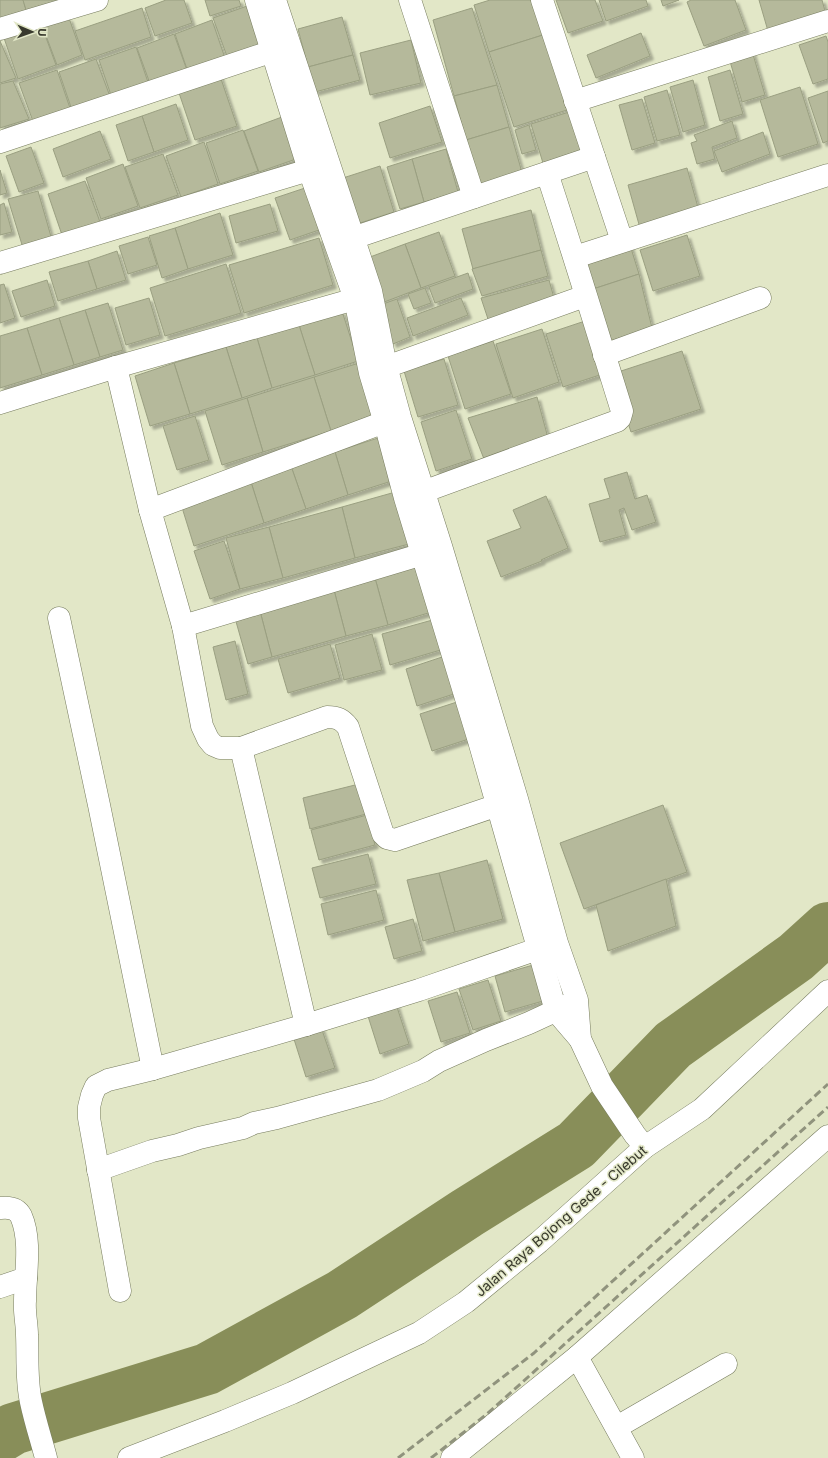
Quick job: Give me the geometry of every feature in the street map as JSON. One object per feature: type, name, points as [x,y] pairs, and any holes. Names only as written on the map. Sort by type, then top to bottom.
[{"type":"street","points":[[0,29],[97,0]]},
{"type":"street","points":[[410,0],[474,197]]},
{"type":"street","points":[[542,0],[622,241]]},
{"type":"street","points":[[270,2],[309,170],[345,240]]},
{"type":"street","points":[[575,101],[828,20]]},
{"type":"street","points":[[0,142],[280,48]]},
{"type":"street","points":[[280,48],[329,162],[345,240],[363,295],[378,370],[414,495],[518,799],[548,946],[556,1011],[580,1039],[602,1086],[640,1141]]},
{"type":"street","points":[[345,240],[594,157]]},
{"type":"street","points":[[0,263],[309,170],[329,162]]},
{"type":"street","points":[[414,495],[617,421],[620,418],[622,411],[548,173]]},
{"type":"street","points":[[575,257],[828,174]]},
{"type":"street","points":[[0,403],[116,367],[363,295]]},
{"type":"street","points":[[378,370],[585,296]]},
{"type":"street","points":[[604,355],[760,298]]},
{"type":"street","points":[[116,367],[150,510],[183,626],[202,726],[208,739],[213,745],[220,748],[241,748],[327,717],[336,717],[344,721],[348,727],[384,834],[390,840],[395,840],[518,799]]},
{"type":"street","points":[[150,510],[392,420]]},
{"type":"street","points":[[183,626],[432,550]]},
{"type":"street","points":[[432,550],[477,734],[497,806],[548,946],[577,1000],[580,1039]]},
{"type":"street","points":[[59,618],[153,1069]]},
{"type":"street","points":[[241,748],[306,1025]]},
{"type":"street","points":[[120,1291],[89,1118],[89,1107],[96,1086],[108,1080],[153,1069],[306,1025],[419,990],[548,946]]},
{"type":"street","name":"Jalan Raya Bojong Gede - Cilebut","points":[[129,1458],[292,1393],[419,1333],[466,1302],[539,1242],[640,1141],[702,1109],[828,991]]},
{"type":"street","points":[[98,1170],[152,1151],[178,1146],[215,1134],[243,1128],[254,1123],[378,1090],[423,1071],[439,1061],[486,1040],[556,1011],[577,1000]]},
{"type":"street","points":[[452,1458],[577,1357],[828,1136]]},
{"type":"street","points":[[0,1208],[12,1208],[18,1212],[21,1218],[26,1248],[25,1302],[29,1387],[31,1401],[46,1457]]},
{"type":"street","points":[[0,1287],[26,1278]]},
{"type":"street","points":[[577,1357],[633,1458]]},
{"type":"street","points":[[617,1427],[726,1364]]},
{"type":"building","points":[[0,0],[23,0],[27,13],[0,23]]},
{"type":"building","points":[[23,0],[62,0],[27,13]]},
{"type":"building","points":[[166,0],[184,0],[192,23],[155,36],[145,8]]},
{"type":"building","points":[[205,0],[239,0],[241,6],[210,16]]},
{"type":"building","points":[[490,0],[535,0],[546,34],[489,52],[474,5]]},
{"type":"building","points":[[556,0],[595,0],[603,21],[568,33]]},
{"type":"building","points":[[599,0],[646,0],[648,6],[606,21]]},
{"type":"building","points":[[661,0],[679,0],[663,6]]},
{"type":"building","points":[[691,0],[735,0],[746,30],[704,46],[687,2]]},
{"type":"building","points":[[759,0],[822,0],[825,11],[768,31]]},
{"type":"building","points":[[250,5],[265,46],[228,59],[213,18]]},
{"type":"building","points":[[142,8],[151,37],[85,60],[75,31]]},
{"type":"building","points":[[472,8],[497,85],[454,96],[433,20]]},
{"type":"building","points":[[342,17],[353,55],[308,67],[298,29]]},
{"type":"building","points":[[69,18],[82,55],[57,65],[42,25]]},
{"type":"building","points":[[212,20],[226,61],[189,75],[175,34]]},
{"type":"building","points":[[41,24],[56,65],[18,79],[4,38]]},
{"type":"building","points":[[641,33],[650,56],[596,78],[587,55]]},
{"type":"building","points":[[174,34],[189,76],[152,89],[137,48]]},
{"type":"building","points":[[546,34],[570,109],[514,127],[489,52]]},
{"type":"building","points":[[826,36],[828,42],[828,79],[813,84],[799,45]]},
{"type":"building","points":[[411,40],[421,83],[370,95],[360,53]]},
{"type":"building","points":[[0,41],[16,78],[0,83]]},
{"type":"building","points":[[136,47],[150,88],[113,101],[99,60]]},
{"type":"building","points":[[752,51],[765,95],[742,102],[729,58]]},
{"type":"building","points":[[353,55],[360,80],[315,92],[308,67]]},
{"type":"building","points":[[96,59],[111,99],[73,113],[59,72]]},
{"type":"building","points":[[57,70],[71,111],[34,124],[19,83]]},
{"type":"building","points":[[730,70],[743,114],[720,121],[708,77]]},
{"type":"building","points":[[219,73],[237,126],[195,140],[177,87]]},
{"type":"building","points":[[693,80],[705,125],[683,132],[670,87]]},
{"type":"building","points":[[13,81],[29,119],[0,128],[0,84]]},
{"type":"building","points":[[497,85],[509,127],[466,140],[454,96]]},
{"type":"building","points":[[800,87],[818,144],[778,157],[760,100]]},
{"type":"building","points":[[667,90],[680,135],[657,141],[644,97]]},
{"type":"building","points":[[828,91],[828,141],[823,143],[808,98]]},
{"type":"building","points":[[642,99],[655,143],[632,150],[619,105]]},
{"type":"building","points":[[176,104],[188,140],[154,152],[142,116]]},
{"type":"building","points":[[430,106],[442,142],[390,158],[379,123]]},
{"type":"building","points":[[569,112],[581,151],[543,163],[531,124]]},
{"type":"building","points":[[142,116],[154,152],[128,161],[116,125]]},
{"type":"building","points":[[282,117],[296,159],[259,172],[244,131]]},
{"type":"building","points":[[732,121],[737,138],[712,147],[715,159],[697,164],[691,143],[697,141],[694,135]]},
{"type":"building","points":[[529,125],[536,150],[522,154],[515,130]]},
{"type":"building","points":[[509,127],[523,176],[483,191],[466,140]]},
{"type":"building","points":[[243,130],[258,171],[220,184],[206,143]]},
{"type":"building","points":[[100,131],[111,159],[63,177],[53,149]]},
{"type":"building","points":[[763,132],[770,154],[722,172],[714,151]]},
{"type":"building","points":[[204,142],[218,184],[181,197],[166,156]]},
{"type":"building","points":[[31,147],[44,183],[19,192],[6,156]]},
{"type":"building","points":[[446,149],[458,192],[424,202],[412,159]]},
{"type":"building","points":[[163,154],[178,195],[140,208],[125,167]]},
{"type":"building","points":[[412,159],[424,202],[400,209],[387,167]]},
{"type":"building","points":[[123,164],[138,206],[101,219],[86,178]]},
{"type":"building","points":[[380,166],[394,212],[357,224],[343,178]]},
{"type":"building","points":[[687,168],[699,211],[640,228],[628,185]]},
{"type":"building","points":[[0,170],[7,193],[0,195]]},
{"type":"building","points":[[85,181],[100,222],[62,235],[48,194]]},
{"type":"building","points":[[305,188],[319,230],[290,240],[275,198]]},
{"type":"building","points":[[38,191],[52,240],[23,248],[8,199]]},
{"type":"building","points":[[4,203],[12,232],[0,235],[0,205]]},
{"type":"building","points":[[270,204],[278,231],[236,243],[229,216]]},
{"type":"building","points":[[531,210],[541,250],[473,269],[462,229]]},
{"type":"building","points":[[220,213],[233,255],[188,269],[175,228]]},
{"type":"building","points":[[175,228],[188,269],[162,278],[149,236]]},
{"type":"building","points":[[439,232],[455,276],[421,288],[405,244]]},
{"type":"building","points":[[687,235],[700,276],[653,291],[640,250]]},
{"type":"building","points":[[148,237],[157,265],[128,274],[119,246]]},
{"type":"building","points":[[319,238],[333,285],[244,313],[229,265]]},
{"type":"building","points":[[405,244],[421,288],[379,304],[362,260]]},
{"type":"building","points":[[630,245],[639,274],[590,290],[581,260]]},
{"type":"building","points":[[541,250],[548,276],[482,296],[472,269]]},
{"type":"building","points":[[117,251],[126,280],[97,289],[88,261]]},
{"type":"building","points":[[88,261],[97,289],[58,301],[49,272]]},
{"type":"building","points":[[226,264],[241,313],[165,336],[150,288]]},
{"type":"building","points":[[468,273],[473,289],[435,303],[429,287]]},
{"type":"building","points":[[639,274],[652,328],[603,343],[590,290]]},
{"type":"building","points":[[47,280],[55,306],[21,317],[12,291]]},
{"type":"building","points":[[549,280],[556,305],[490,325],[481,298]]},
{"type":"building","points":[[4,284],[15,318],[0,323],[0,285]]},
{"type":"building","points":[[425,288],[431,303],[414,309],[408,294]]},
{"type":"building","points":[[149,298],[160,335],[126,345],[115,308]]},
{"type":"building","points":[[461,298],[468,315],[413,336],[407,318]]},
{"type":"building","points":[[397,299],[410,337],[393,344],[380,305]]},
{"type":"building","points":[[108,303],[123,350],[100,357],[85,310]]},
{"type":"building","points":[[85,310],[100,357],[74,365],[59,318]]},
{"type":"building","points":[[342,311],[358,361],[315,375],[299,325]]},
{"type":"building","points":[[59,318],[74,365],[42,375],[27,328]]},
{"type":"building","points":[[591,319],[609,372],[563,387],[546,334]]},
{"type":"building","points":[[299,325],[315,375],[272,388],[257,338]]},
{"type":"building","points":[[27,328],[42,375],[0,388],[0,336]]},
{"type":"building","points":[[542,329],[559,382],[513,398],[496,344]]},
{"type":"building","points":[[257,338],[272,388],[242,398],[226,347]]},
{"type":"building","points":[[493,341],[511,394],[465,409],[448,356]]},
{"type":"building","points":[[226,347],[242,398],[190,414],[174,363]]},
{"type":"building","points":[[682,351],[701,409],[631,432],[612,374]]},
{"type":"building","points":[[444,359],[458,405],[418,417],[404,371]]},
{"type":"building","points":[[174,363],[190,414],[150,426],[135,376]]},
{"type":"building","points":[[359,363],[375,417],[331,431],[314,377]]},
{"type":"building","points":[[314,377],[331,431],[263,452],[247,398]]},
{"type":"building","points":[[537,397],[548,438],[484,459],[468,418]]},
{"type":"building","points":[[247,398],[263,452],[222,465],[205,411]]},
{"type":"building","points":[[456,410],[472,459],[436,471],[421,422]]},
{"type":"building","points":[[195,416],[209,460],[177,470],[163,426]]},
{"type":"building","points":[[384,436],[398,479],[348,495],[335,452]]},
{"type":"building","points":[[335,452],[348,495],[306,509],[291,466]]},
{"type":"building","points":[[291,466],[306,509],[264,523],[250,479]]},
{"type":"building","points":[[627,472],[635,499],[647,495],[656,522],[632,530],[624,508],[619,510],[626,535],[600,542],[589,504],[610,498],[604,479]]},
{"type":"building","points":[[250,479],[264,523],[194,546],[180,501]]},
{"type":"building","points":[[399,491],[413,543],[355,558],[342,507]]},
{"type":"building","points":[[546,496],[568,548],[541,560],[542,561],[501,577],[487,541],[521,528],[513,510]]},
{"type":"building","points":[[342,507],[355,558],[283,578],[269,527]]},
{"type":"building","points":[[269,527],[283,578],[240,589],[226,538]]},
{"type":"building","points":[[224,541],[240,589],[210,599],[194,551]]},
{"type":"building","points":[[423,565],[435,611],[388,625],[375,578]]},
{"type":"building","points":[[375,578],[388,625],[346,636],[334,590]]},
{"type":"building","points":[[334,590],[346,636],[272,657],[260,611]]},
{"type":"building","points":[[260,611],[272,657],[248,664],[235,618]]},
{"type":"building","points":[[436,619],[444,649],[390,665],[382,634]]},
{"type":"building","points":[[372,634],[382,670],[344,680],[335,645]]},
{"type":"building","points":[[235,641],[248,694],[226,700],[213,647]]},
{"type":"building","points":[[330,644],[340,678],[288,693],[278,659]]},
{"type":"building","points":[[448,655],[460,692],[417,706],[406,669]]},
{"type":"building","points":[[463,700],[475,737],[432,751],[420,714]]},
{"type":"building","points":[[359,784],[366,814],[310,829],[303,798]]},
{"type":"building","points":[[663,805],[687,872],[584,909],[560,843]]},
{"type":"building","points":[[367,815],[375,845],[319,860],[311,830]]},
{"type":"building","points":[[368,854],[376,884],[320,898],[312,868]]},
{"type":"building","points":[[487,860],[503,919],[455,932],[439,873]]},
{"type":"building","points":[[439,873],[455,932],[423,941],[407,880]]},
{"type":"building","points":[[666,879],[676,926],[608,951],[596,905]]},
{"type":"building","points":[[376,890],[384,920],[328,935],[321,904]]},
{"type":"building","points":[[413,919],[422,951],[394,959],[385,927]]},
{"type":"building","points":[[540,963],[550,999],[505,1012],[495,976]]},
{"type":"building","points":[[488,980],[501,1021],[473,1030],[459,989]]},
{"type":"building","points":[[457,992],[470,1033],[441,1042],[428,1001]]},
{"type":"building","points":[[396,1004],[409,1044],[380,1054],[367,1013]]},
{"type":"building","points":[[321,1027],[335,1068],[306,1077],[293,1036]]},
{"type":"waterway","points":[[0,1437],[13,1429],[207,1369],[342,1295],[467,1213],[576,1145],[673,1045],[796,957],[828,928]]},
{"type":"railway","points":[[398,1458],[534,1353],[828,1084]]},
{"type":"railway","points":[[431,1458],[487,1414],[828,1107]]}]
